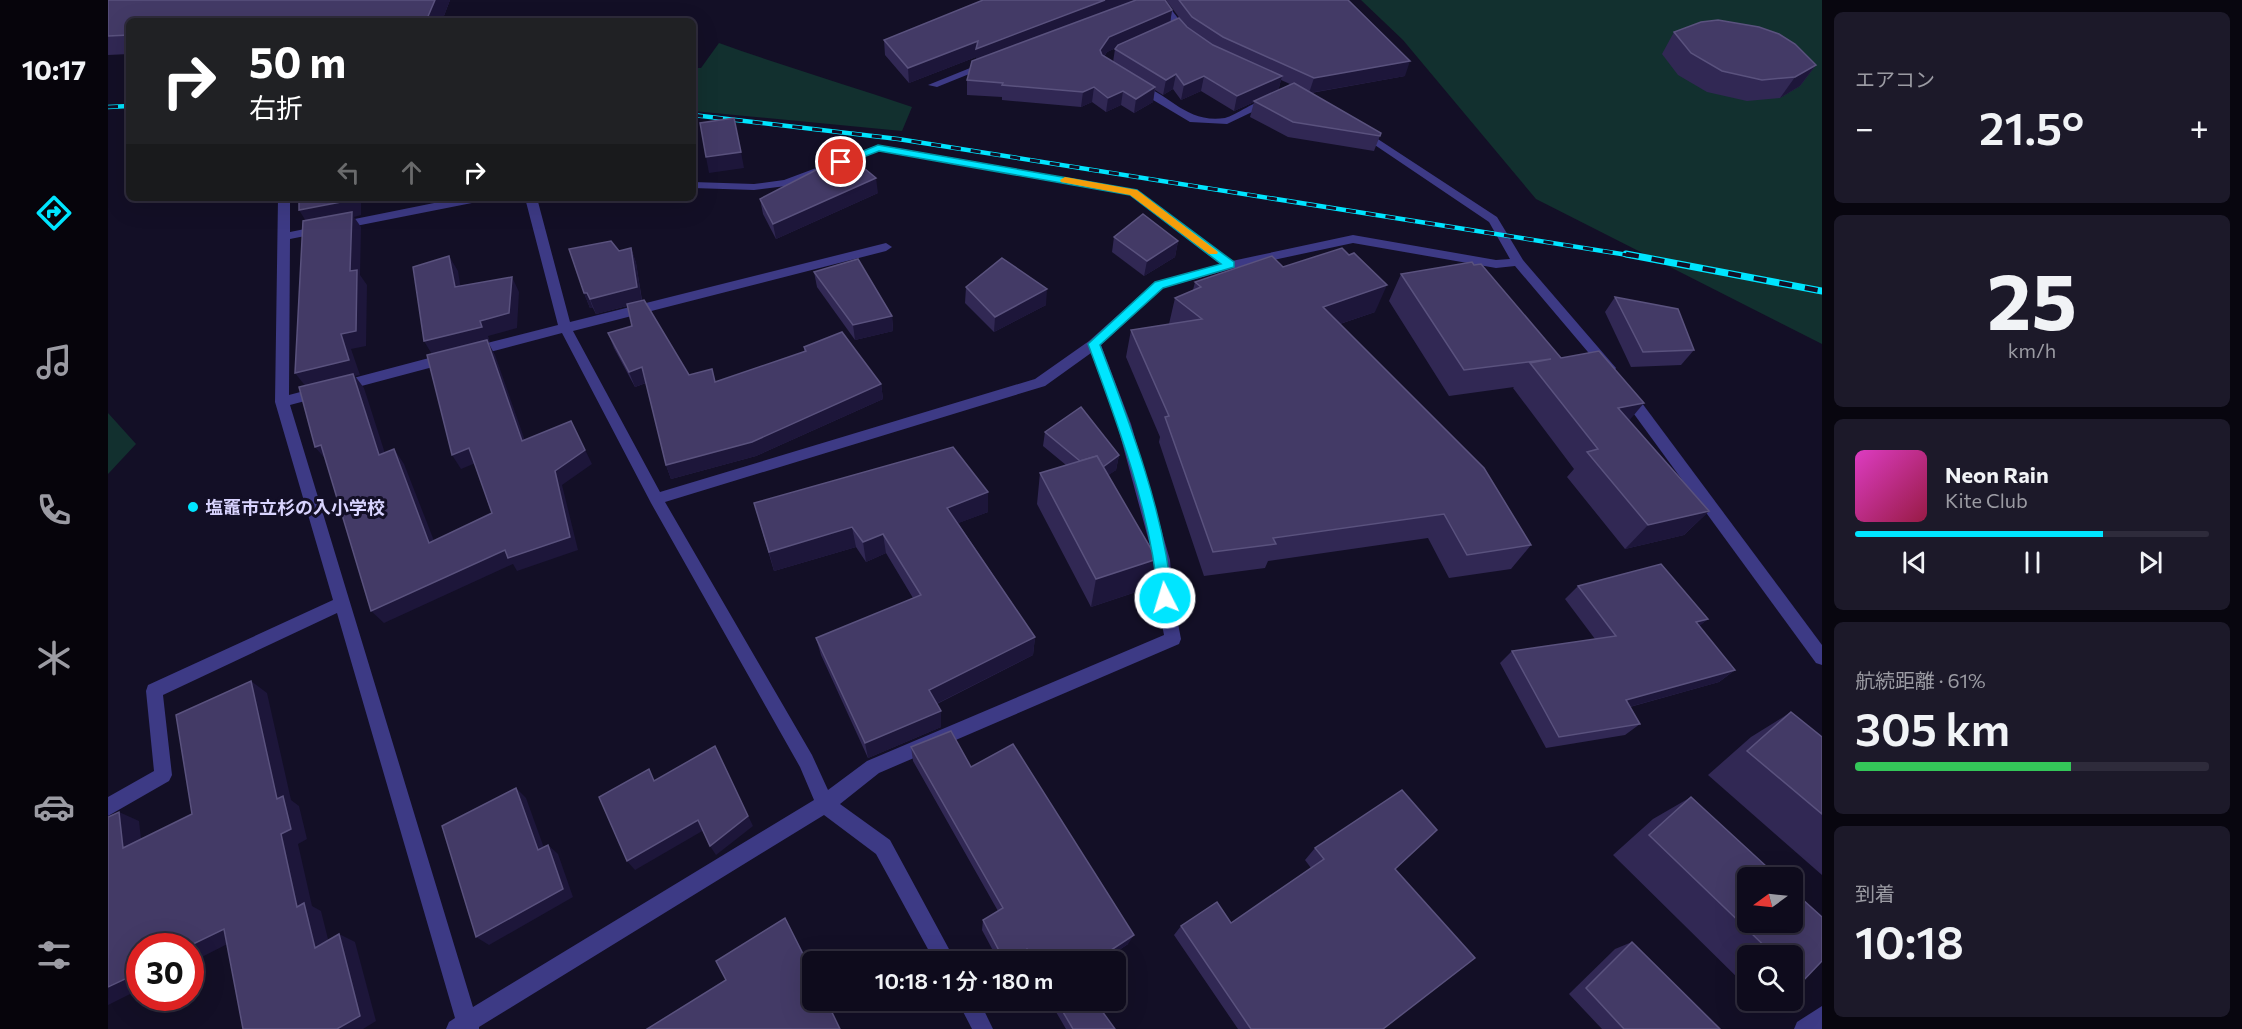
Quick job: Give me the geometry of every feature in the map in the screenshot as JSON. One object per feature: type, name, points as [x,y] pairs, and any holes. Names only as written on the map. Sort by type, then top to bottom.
[{"type":"street","points":[[1144,4],[1157,0],[1173,28],[1200,45]]},
{"type":"street","points":[[933,85],[999,60]]},
{"type":"street","points":[[1124,78],[1190,119],[1227,121],[1280,96]]},
{"type":"street","points":[[1348,123],[1492,220],[1518,262],[1617,380],[1822,658]]},
{"type":"street","points":[[696,185],[754,187],[786,183],[878,148],[1133,192],[1230,265]]},
{"type":"street","points":[[284,201],[282,402],[343,603],[464,1027],[825,804],[873,767],[1173,639],[1165,598],[1162,560],[1124,424],[1094,344]]},
{"type":"street","points":[[283,237],[462,201]]},
{"type":"street","points":[[532,201],[565,327],[656,500],[806,761],[825,804],[883,847],[940,951]]},
{"type":"street","points":[[656,500],[1040,383],[1094,344],[1159,285],[1230,265],[1353,239],[1496,264],[1518,262]]},
{"type":"street","points":[[282,402],[565,327],[886,247]]},
{"type":"street","points":[[108,807],[163,775],[154,691],[343,603]]},
{"type":"street","points":[[973,1011],[983,1029]]},
{"type":"street","points":[[1804,1029],[1822,1016]]},
{"type":"green space","points":[[1361,0],[1822,0],[1822,344],[1536,199],[1403,40]]},
{"type":"green space","points":[[719,43],[912,107],[902,131],[696,111],[696,68],[701,68]]},
{"type":"green space","points":[[108,413],[136,444],[108,474]]},
{"type":"building","points":[[108,0],[435,0],[427,18],[126,18],[126,35],[108,36]]},
{"type":"building","points":[[983,0],[1105,0],[976,49],[978,41],[908,68],[884,40]]},
{"type":"building","points":[[1136,0],[1165,0],[1172,10],[1109,37],[1100,50],[1102,55],[1155,87],[1136,99],[1123,91],[1108,98],[1094,87],[1083,92],[967,80],[972,61]]},
{"type":"building","points":[[1179,0],[1348,0],[1410,61],[1314,78],[1223,37],[1192,17]]},
{"type":"building","points":[[1179,18],[1187,27],[1213,45],[1282,76],[1237,96],[1204,76],[1184,85],[1176,74],[1166,80],[1115,49],[1118,45]]},
{"type":"building","points":[[1718,20],[1759,27],[1779,34],[1795,44],[1816,65],[1795,77],[1762,80],[1722,71],[1691,53],[1674,32],[1701,22]]},
{"type":"building","points":[[1294,83],[1381,133],[1380,136],[1293,122],[1254,101]]},
{"type":"building","points":[[734,118],[741,152],[706,157],[700,123]]},
{"type":"building","points":[[847,154],[876,178],[773,224],[760,199]]},
{"type":"building","points":[[299,201],[347,201],[299,210]]},
{"type":"building","points":[[352,212],[350,271],[357,270],[356,331],[341,334],[349,360],[295,373],[303,221]]},
{"type":"building","points":[[1143,214],[1178,241],[1147,261],[1114,237]]},
{"type":"building","points":[[611,241],[619,251],[631,248],[637,287],[590,299],[587,293],[584,293],[569,249]]},
{"type":"building","points":[[1342,248],[1349,255],[1354,253],[1387,285],[1323,307],[1484,468],[1531,545],[1467,555],[1444,514],[1273,538],[1276,544],[1213,552],[1165,417],[1169,416],[1131,330],[1202,319],[1175,298],[1201,287],[1195,282],[1272,256],[1283,267]]},
{"type":"building","points":[[449,256],[455,287],[512,277],[509,313],[480,321],[482,327],[424,341],[413,267]]},
{"type":"building","points":[[1002,258],[1047,289],[995,317],[966,287]]},
{"type":"building","points":[[858,259],[892,316],[853,325],[814,272]]},
{"type":"building","points":[[1472,262],[1474,265],[1481,264],[1561,358],[1599,351],[1644,403],[1618,408],[1709,511],[1648,525],[1587,452],[1598,449],[1530,363],[1551,359],[1464,370],[1401,274]]},
{"type":"building","points":[[1615,297],[1678,309],[1694,350],[1643,352]]},
{"type":"building","points":[[644,300],[689,375],[712,369],[715,382],[806,351],[804,347],[842,332],[881,384],[752,442],[666,465],[642,367],[629,372],[608,333],[632,326],[627,304]]},
{"type":"building","points":[[487,340],[522,441],[571,421],[585,450],[555,471],[570,537],[508,558],[505,550],[371,611],[321,445],[315,447],[299,387],[353,374],[379,455],[394,449],[429,543],[492,513],[469,448],[452,455],[427,355]]},
{"type":"building","points":[[1081,407],[1119,455],[1103,467],[1097,456],[1080,461],[1045,432]]},
{"type":"building","points":[[953,447],[988,492],[947,508],[1035,637],[929,690],[941,711],[865,743],[816,638],[921,595],[883,534],[863,542],[852,527],[769,552],[754,503]]},
{"type":"building","points":[[1097,456],[1157,559],[1096,579],[1040,473]]},
{"type":"building","points":[[1661,564],[1708,619],[1696,622],[1735,670],[1626,700],[1640,724],[1559,737],[1512,651],[1616,636],[1578,586]]},
{"type":"building","points":[[251,681],[277,799],[283,796],[291,829],[281,834],[297,907],[304,903],[315,948],[339,934],[360,1016],[337,1029],[243,1029],[224,929],[204,939],[204,933],[126,933],[126,979],[108,987],[108,817],[119,812],[123,848],[192,814],[176,715]]},
{"type":"building","points":[[1791,712],[1822,737],[1822,814],[1747,751]]},
{"type":"building","points":[[951,731],[971,767],[1013,744],[1134,935],[1110,951],[1028,951],[1027,949],[999,951],[983,920],[1003,908],[911,747]]},
{"type":"building","points":[[715,746],[748,816],[710,846],[698,820],[627,861],[599,797],[649,769],[654,781]]},
{"type":"building","points":[[516,788],[538,850],[548,845],[563,889],[476,937],[442,826]]},
{"type":"building","points":[[1402,790],[1437,830],[1395,869],[1475,958],[1383,1029],[1251,1029],[1181,926],[1217,902],[1231,923],[1324,859],[1315,848]]},
{"type":"building","points":[[1691,797],[1767,867],[1737,867],[1737,920],[1649,835]]},
{"type":"building","points":[[1803,900],[1822,917],[1822,961],[1803,981],[1803,945],[1764,945],[1751,933],[1803,933]]},
{"type":"building","points":[[785,918],[802,952],[802,1011],[831,1011],[840,1029],[647,1029],[726,980],[716,961]]},
{"type":"building","points":[[1632,942],[1720,1029],[1624,1029],[1586,988]]},
{"type":"building","points":[[1062,1011],[1102,1011],[1115,1029],[1073,1029]]},
{"type":"railway","points":[[108,107],[126,106]]},
{"type":"railway","points":[[696,115],[898,139],[1634,256]]},
{"type":"railway","points":[[1626,254],[1822,291]]},
{"type":"slow traffic","points":[[1065,180],[1133,192],[1213,252]]},
{"type":"place","name":"塩竈市立杉の入小学校","points":[[193,507]]},
{"type":"route","points":[[841,162],[878,148],[1133,192],[1230,265],[1159,285],[1094,344],[1124,424],[1156,538],[1162,560],[1165,598]]}]
